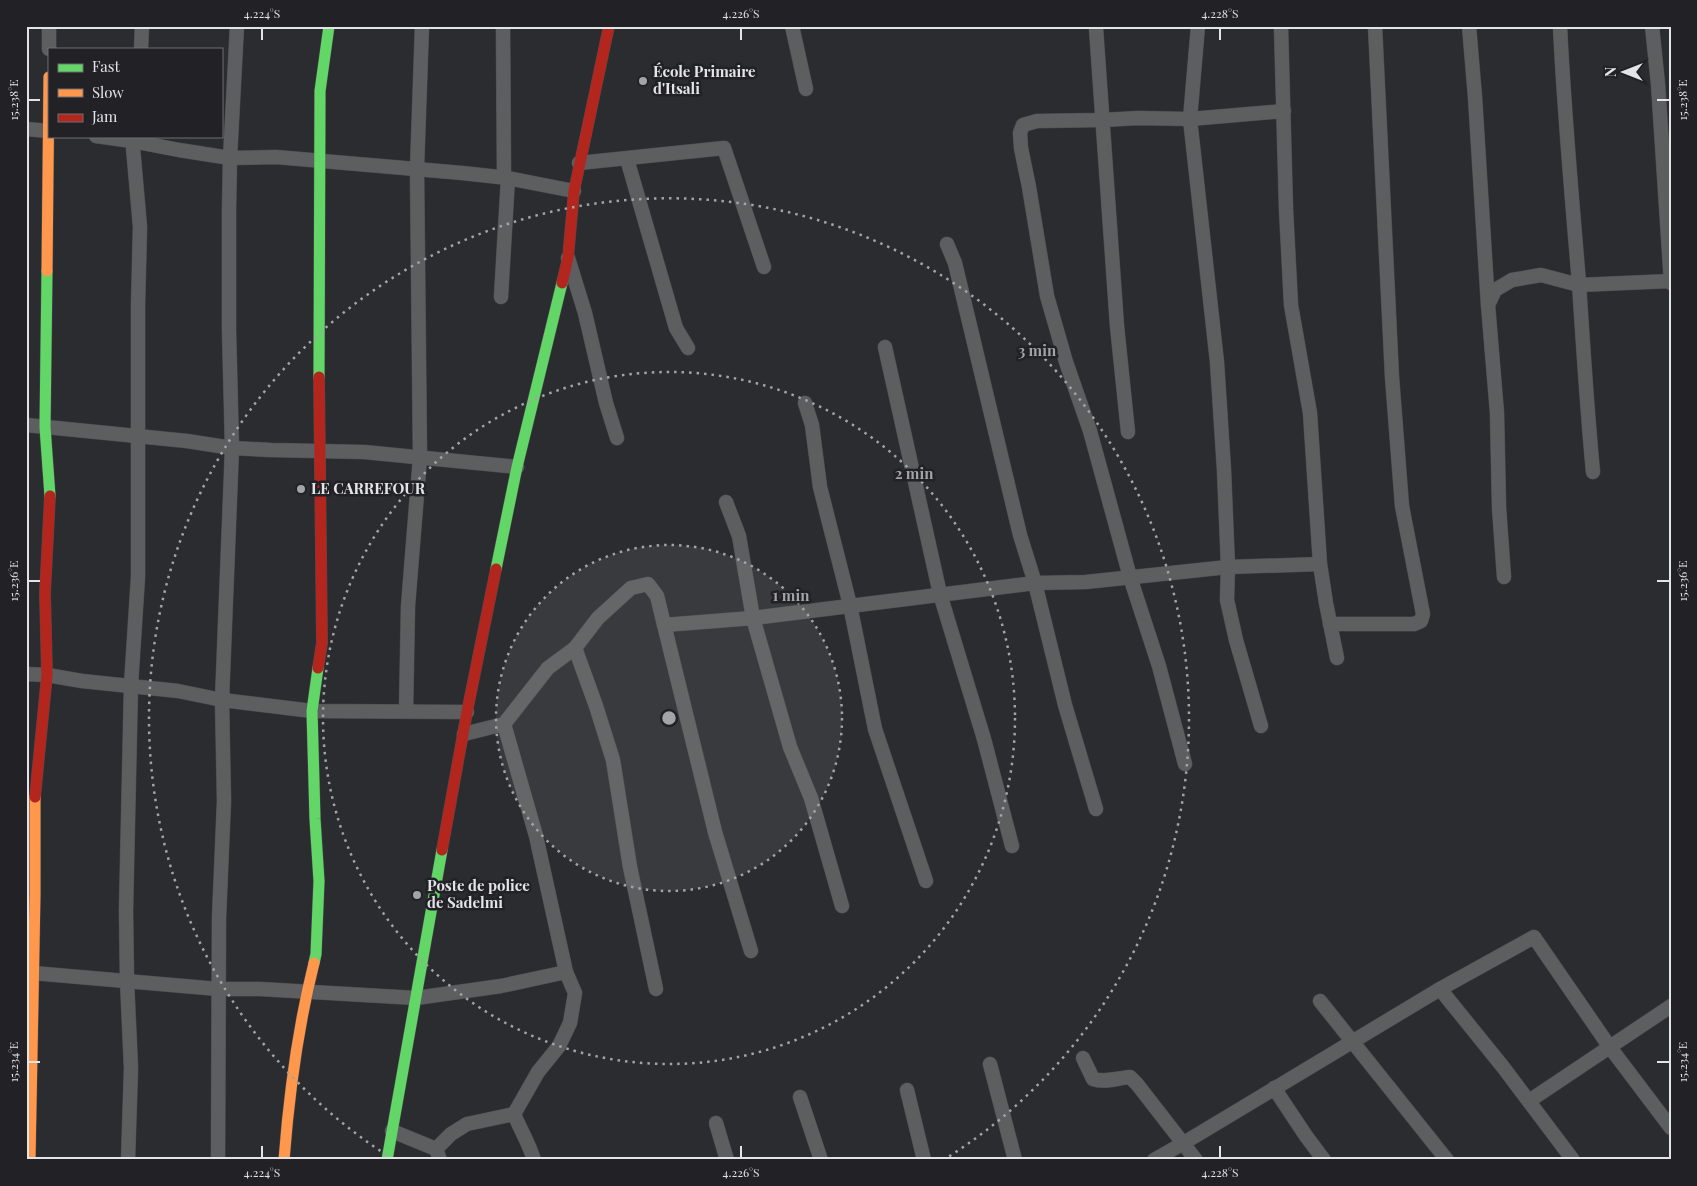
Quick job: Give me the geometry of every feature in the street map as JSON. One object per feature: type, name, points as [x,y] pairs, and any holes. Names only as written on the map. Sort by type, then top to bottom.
[{"type":"street","points":[[49,26],[49,48]]},
{"type":"street","points":[[141,48],[142,26]]},
{"type":"street","points":[[218,1160],[218,918],[224,801],[222,700],[232,448],[229,330],[230,158],[237,26]]},
{"type":"street","points":[[284,1160],[287,1117],[307,991],[316,954],[319,881],[314,819],[312,710],[322,643],[319,451],[320,91],[329,26]]},
{"type":"street","points":[[406,712],[408,606],[420,457],[418,169],[422,26]]},
{"type":"street","points":[[501,297],[506,177],[503,26]]},
{"type":"street","points":[[387,1160],[467,712],[517,467],[568,258],[574,190],[608,26]]},
{"type":"street","points":[[792,26],[806,89]]},
{"type":"street","points":[[1198,26],[1190,119],[1217,362],[1228,567],[1227,600],[1236,640],[1261,726]]},
{"type":"street","points":[[1281,26],[1291,305],[1310,413],[1320,564],[1337,658]]},
{"type":"street","points":[[1330,624],[1414,624],[1421,621],[1423,614],[1402,506],[1392,377],[1375,26]]},
{"type":"street","points":[[1469,26],[1497,413],[1498,507],[1504,577]]},
{"type":"street","points":[[1560,26],[1563,89],[1593,472]]},
{"type":"street","points":[[1488,305],[1495,290],[1512,280],[1541,275],[1579,285],[1671,282],[1652,26]]},
{"type":"street","points":[[1096,28],[1117,326],[1128,432]]},
{"type":"street","points":[[1185,764],[1159,666],[1130,577],[1090,431],[1066,362],[1047,296],[1020,133],[1023,125],[1037,121],[1138,118],[1190,119],[1284,111]]},
{"type":"street","points":[[26,129],[48,131]]},
{"type":"street","points":[[30,1160],[35,789],[47,675],[45,593],[50,496],[45,427],[49,138]]},
{"type":"street","points":[[128,1160],[131,1068],[127,981],[127,826],[131,685],[138,577],[140,227],[132,138],[179,150],[230,158],[276,157],[506,177],[574,190]]},
{"type":"street","points":[[579,163],[724,148],[764,267]]},
{"type":"street","points":[[627,159],[676,328],[688,348]]},
{"type":"street","points":[[947,244],[955,263],[1008,489],[1036,583],[1065,705],[1096,809]]},
{"type":"street","points":[[568,258],[585,313],[606,403],[617,438]]},
{"type":"street","points":[[885,347],[940,594],[984,739],[1012,846]]},
{"type":"street","points":[[805,403],[812,425],[820,487],[850,605],[874,729],[926,881]]},
{"type":"street","points":[[26,425],[187,441],[232,448],[364,452],[517,467]]},
{"type":"street","points":[[726,502],[739,536],[753,618],[790,746],[811,798],[842,906]]},
{"type":"street","points":[[664,625],[753,618],[1036,583],[1086,582],[1228,567],[1320,564]]},
{"type":"street","points":[[464,734],[504,724],[548,668],[574,648],[598,618],[631,588],[648,584],[657,596],[715,832],[751,951]]},
{"type":"street","points":[[574,648],[596,706],[613,760],[630,866],[656,989]]},
{"type":"street","points":[[26,674],[178,690],[222,700],[312,710],[467,712]]},
{"type":"street","points":[[392,1131],[438,1155],[452,1134],[467,1124],[514,1114],[538,1072],[558,1046],[570,1023],[574,993],[566,972],[536,836],[504,724]]},
{"type":"street","points":[[1154,1160],[1440,989],[1534,937],[1609,1046],[1671,1128]]},
{"type":"street","points":[[33,973],[218,989],[307,991],[416,998],[501,986],[566,972]]},
{"type":"street","points":[[1440,989],[1573,1160]]},
{"type":"street","points":[[1320,1001],[1447,1160]]},
{"type":"street","points":[[1529,1101],[1671,1006]]},
{"type":"street","points":[[1083,1058],[1093,1079],[1103,1082],[1130,1077],[1138,1084],[1196,1160]]},
{"type":"street","points":[[990,1064],[1015,1160]]},
{"type":"street","points":[[1274,1088],[1324,1160]]},
{"type":"street","points":[[907,1090],[924,1160]]},
{"type":"street","points":[[800,1097],[821,1160]]},
{"type":"street","points":[[514,1114],[534,1160]]},
{"type":"street","points":[[716,1122],[727,1160]]},
{"type":"traffic: fast","points":[[319,377],[320,91],[329,26]]},
{"type":"traffic: fast","points":[[47,271],[45,427],[50,496]]},
{"type":"traffic: fast","points":[[496,569],[517,467],[562,283]]},
{"type":"traffic: fast","points":[[314,963],[319,881],[312,711],[318,668]]},
{"type":"traffic: fast","points":[[387,1160],[442,850]]},
{"type":"traffic: slow","points":[[47,271],[48,138]]},
{"type":"traffic: slow","points":[[30,1160],[35,797]]},
{"type":"traffic: slow","points":[[284,1160],[295,1061],[314,963]]},
{"type":"traffic: jam","points":[[562,283],[568,258],[574,191],[609,26]]},
{"type":"traffic: jam","points":[[318,668],[322,643],[319,377]]},
{"type":"traffic: jam","points":[[35,797],[47,675],[45,593],[50,496]]},
{"type":"traffic: jam","points":[[442,850],[496,569]]},
{"type":"place","name":"École Primaire d'Itsali","points":[[643,81]]},
{"type":"place","name":"LE CARREFOUR","points":[[301,489]]},
{"type":"place","name":"Poste de police de Sadelmi","points":[[417,895]]}]
